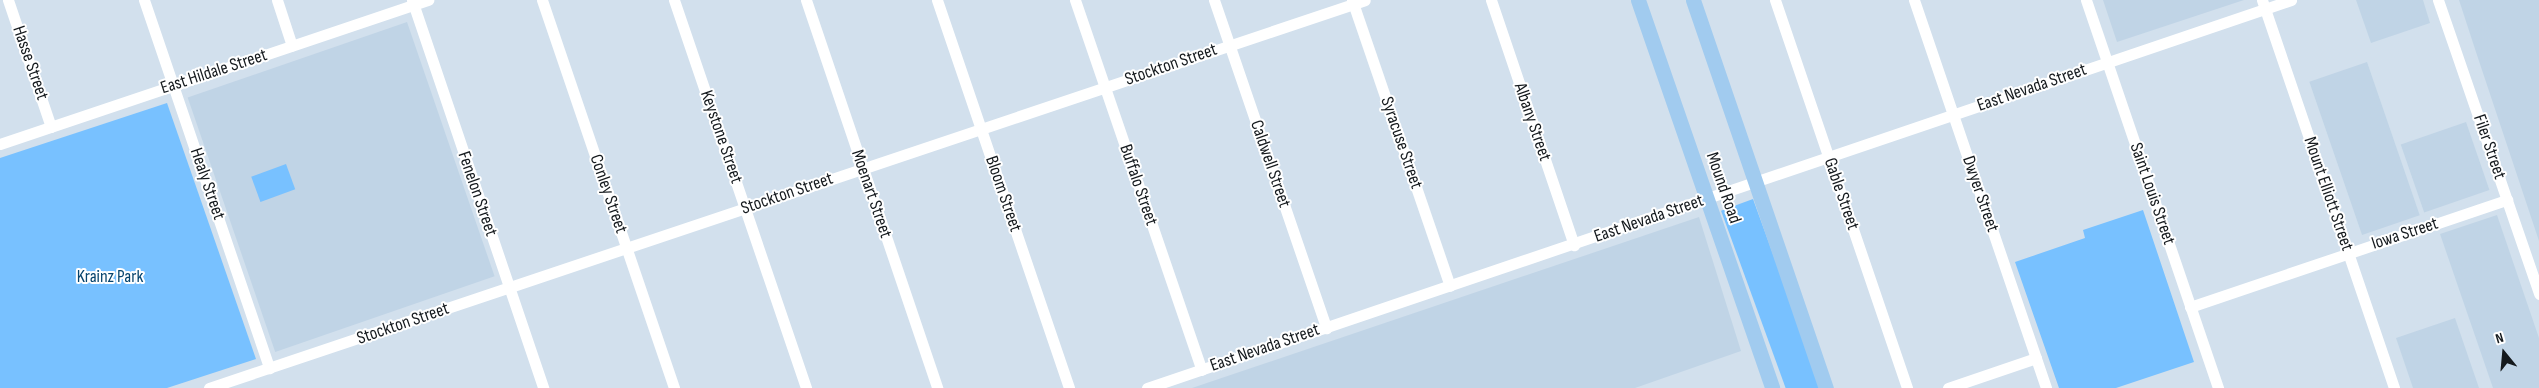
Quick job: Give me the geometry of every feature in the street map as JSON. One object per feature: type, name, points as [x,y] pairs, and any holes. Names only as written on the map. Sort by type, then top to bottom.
[{"type":"main road","name":"Mound Road","points":[[1638,0],[1772,388]]},
{"type":"main road","name":"Mound Road","points":[[1693,0],[1826,388]]},
{"type":"street","name":"Hasse Street","points":[[8,0],[51,127]]},
{"type":"street","name":"Healy Street","points":[[144,0],[269,368]]},
{"type":"street","points":[[276,0],[292,46]]},
{"type":"street","name":"East Hildale Street","points":[[0,144],[292,46],[412,2],[428,0]]},
{"type":"street","name":"Conley Street","points":[[542,0],[674,388]]},
{"type":"street","name":"Keystone Street","points":[[674,0],[806,388]]},
{"type":"street","name":"Moenart Street","points":[[806,0],[937,388]]},
{"type":"street","name":"Bloom Street","points":[[937,0],[1069,388]]},
{"type":"street","name":"Buffalo Street","points":[[1075,0],[1202,370]]},
{"type":"street","name":"Caldwell Street","points":[[1214,0],[1326,328]]},
{"type":"street","name":"Stockton Street","points":[[209,388],[863,169],[1352,2],[1365,0]]},
{"type":"street","name":"Albany Street","points":[[1491,0],[1574,244]]},
{"type":"street","name":"Gable Street","points":[[1775,0],[1907,388]]},
{"type":"street","name":"Dwyer Street","points":[[1914,0],[2046,388]]},
{"type":"street","name":"Saint Louis Street","points":[[2086,0],[2218,388]]},
{"type":"street","name":"East Nevada Street","points":[[1148,388],[2107,63],[2264,5],[2291,0]]},
{"type":"street","name":"Filer Street","points":[[2438,0],[2539,294]]},
{"type":"street","name":"Fenelon Street","points":[[412,2],[543,388]]},
{"type":"street","name":"Syracuse Street","points":[[1352,2],[1450,286]]},
{"type":"street","name":"Mount Elliott Street","points":[[2264,5],[2394,388]]},
{"type":"street","name":"Iowa Street","points":[[2190,307],[2507,200]]},
{"type":"street","points":[[1948,388],[2036,358]]},
{"type":"shaded area","points":[[2103,0],[2244,0],[2117,42]]},
{"type":"shaded area","points":[[2356,0],[2423,0],[2430,23],[2371,43]]},
{"type":"shaded area","points":[[2459,0],[2539,0],[2539,241],[2475,49]]},
{"type":"shaded area","points":[[407,22],[495,276],[275,352],[188,98]]},
{"type":"shaded area","points":[[2367,62],[2420,215],[2362,235],[2309,82]]},
{"type":"shaded area","points":[[2466,122],[2489,190],[2424,213],[2401,144]]},
{"type":"shaded area","points":[[2497,215],[2539,338],[2539,388],[2493,388],[2440,234]]},
{"type":"shaded area","points":[[1699,217],[1741,351],[1635,388],[1192,388]]},
{"type":"shaded area","points":[[2455,318],[2479,388],[2413,388],[2396,338]]},
{"type":"green space","name":"Krainz Park","points":[[167,103],[256,359],[167,388],[0,388],[0,158]]},
{"type":"green space","points":[[286,164],[295,189],[260,202],[251,177]]},
{"type":"green space","points":[[1753,199],[1822,388],[1786,388],[1721,211]]},
{"type":"green space","points":[[2143,210],[2194,362],[2116,388],[2059,388],[2015,262],[2085,238],[2083,230]]}]
